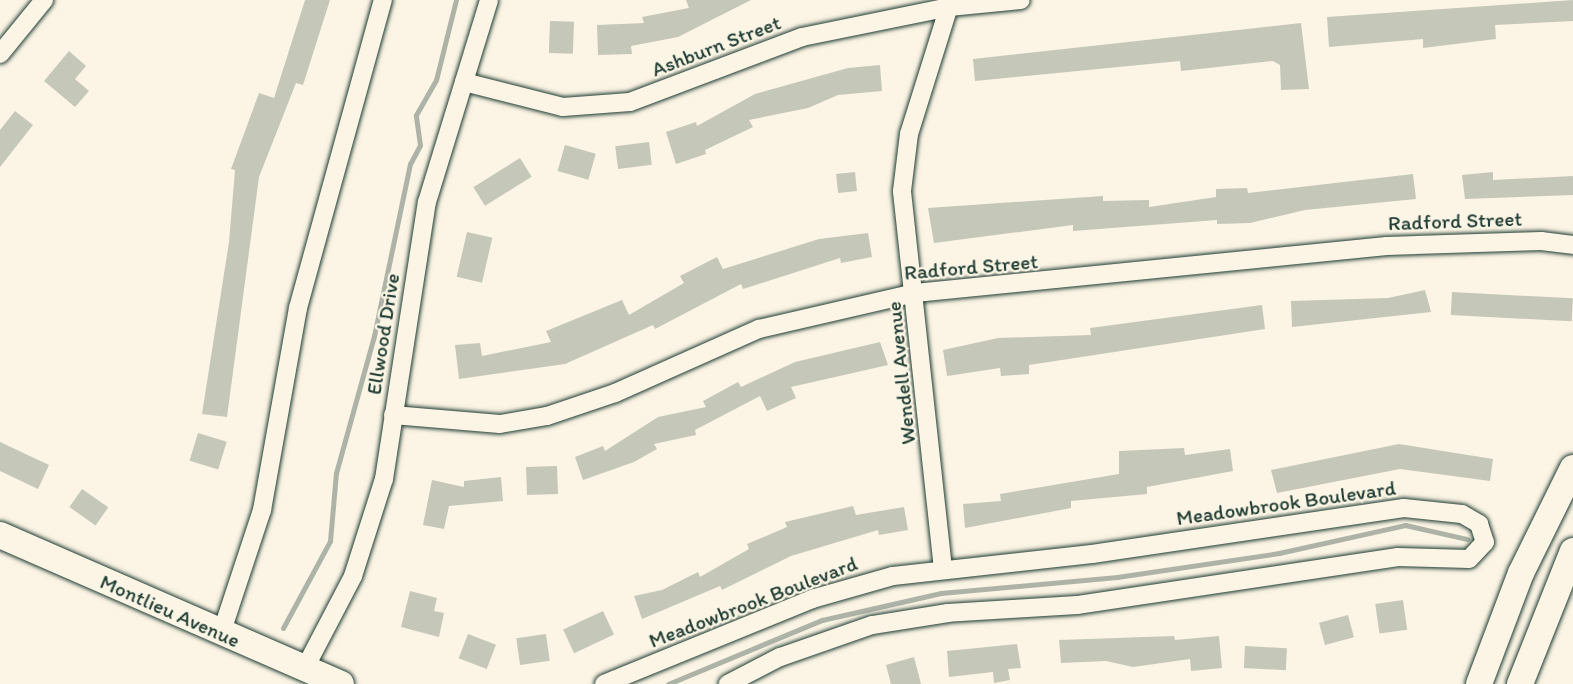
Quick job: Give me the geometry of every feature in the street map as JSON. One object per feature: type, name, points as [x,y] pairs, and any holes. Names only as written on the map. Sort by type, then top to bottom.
[{"type":"main road","points":[[1479,684],[1521,573],[1573,468]]},
{"type":"main road","name":"Montlieu Avenue","points":[[0,535],[221,634],[341,684]]},
{"type":"main road","points":[[1520,684],[1573,551]]},
{"type":"street","points":[[0,54],[44,0]]},
{"type":"street","points":[[221,634],[262,510],[298,308],[383,0]]},
{"type":"street","name":"Ellwood Drive","points":[[305,668],[353,576],[384,478],[427,202],[489,0]]},
{"type":"street","name":"Ashburn Street","points":[[464,82],[563,107],[630,102],[802,37],[950,4],[1021,0]]},
{"type":"street","name":"Wendell Avenue","points":[[943,569],[915,293],[904,236],[904,179],[909,134],[950,4]]},
{"type":"street","name":"Radford Street","points":[[393,415],[500,424],[547,416],[615,393],[759,329],[915,293],[1387,246],[1541,240],[1573,244]]},
{"type":"street","name":"Meadowbrook Boulevard","points":[[604,684],[862,582],[943,569],[1103,552],[1404,508],[1462,514],[1479,524],[1485,542],[1469,559],[1398,557],[1077,606],[948,612],[872,625],[780,657],[728,684]]},
{"type":"building","points":[[305,0],[330,0],[303,85],[296,83],[259,177],[227,417],[202,414],[229,242],[235,170],[231,169],[259,93],[274,98]]},
{"type":"building","points":[[686,0],[751,0],[678,37],[631,46],[632,54],[598,55],[597,25],[644,23],[642,17],[689,8]]},
{"type":"building","points":[[1573,0],[1573,21],[1495,25],[1496,39],[1423,48],[1423,39],[1329,47],[1327,17]]},
{"type":"building","points":[[550,21],[574,22],[573,54],[549,53]]},
{"type":"building","points":[[1301,23],[1309,89],[1281,90],[1280,65],[1273,61],[1181,71],[1180,61],[975,81],[973,59]]},
{"type":"building","points":[[69,51],[86,66],[75,79],[89,91],[75,107],[44,81]]},
{"type":"building","points":[[880,65],[882,91],[838,95],[808,108],[749,120],[753,127],[705,150],[706,154],[676,164],[666,132],[696,122],[697,126],[755,94],[848,68]]},
{"type":"building","points":[[15,111],[33,125],[0,167],[0,130]]},
{"type":"building","points":[[649,142],[652,165],[618,169],[615,146]]},
{"type":"building","points":[[565,145],[596,154],[588,180],[558,171]]},
{"type":"building","points":[[520,158],[532,177],[485,206],[473,187]]},
{"type":"building","points":[[855,172],[857,191],[838,193],[836,174]]},
{"type":"building","points":[[1493,172],[1493,180],[1573,176],[1573,195],[1465,199],[1462,175]]},
{"type":"building","points":[[1413,174],[1416,199],[1305,210],[1250,223],[1217,224],[1217,220],[1073,231],[1073,225],[934,243],[928,208],[1103,196],[1103,201],[1149,200],[1149,207],[1216,197],[1216,189],[1247,188],[1248,193]]},
{"type":"building","points":[[467,232],[492,238],[482,283],[457,277]]},
{"type":"building","points":[[868,233],[872,257],[841,263],[840,258],[743,289],[741,284],[655,329],[653,325],[565,364],[459,379],[455,345],[480,343],[482,356],[551,342],[546,331],[622,300],[629,315],[684,283],[680,276],[717,257],[723,269],[819,239]]},
{"type":"building","points":[[1425,290],[1431,312],[1292,327],[1291,301],[1388,298]]},
{"type":"building","points":[[1452,292],[1573,298],[1572,321],[1451,315]]},
{"type":"building","points":[[1262,305],[1265,329],[1029,365],[1029,374],[1001,376],[1000,368],[947,376],[943,350],[998,338],[1091,335],[1090,328]]},
{"type":"building","points":[[880,342],[888,365],[791,387],[796,398],[767,411],[760,396],[695,430],[696,435],[654,444],[657,449],[634,462],[583,480],[575,457],[603,446],[605,451],[658,417],[706,407],[703,401],[738,382],[741,387],[795,362]]},
{"type":"building","points":[[198,433],[227,442],[218,470],[190,461]]},
{"type":"building","points":[[0,442],[49,465],[38,489],[0,471]]},
{"type":"building","points":[[1399,444],[1493,459],[1490,481],[1400,469],[1277,493],[1271,470]]},
{"type":"building","points":[[1184,448],[1185,455],[1230,449],[1233,471],[1147,487],[1147,494],[1071,501],[1071,508],[965,528],[963,504],[1001,501],[1000,494],[1119,474],[1119,451]]},
{"type":"building","points":[[557,466],[558,494],[527,495],[526,467]]},
{"type":"building","points":[[501,477],[503,501],[449,506],[444,529],[423,525],[432,480],[464,487],[464,481]]},
{"type":"building","points":[[82,489],[108,507],[96,525],[69,507]]},
{"type":"building","points":[[853,506],[856,515],[904,507],[908,530],[879,535],[878,530],[791,556],[722,590],[720,586],[642,619],[634,596],[662,590],[698,572],[700,577],[749,549],[747,544],[787,527],[785,522]]},
{"type":"building","points":[[410,591],[437,598],[434,611],[444,613],[439,637],[401,627]]},
{"type":"building","points":[[1403,600],[1407,630],[1379,634],[1375,604]]},
{"type":"building","points":[[603,611],[614,635],[574,653],[563,630]]},
{"type":"building","points":[[1348,615],[1354,637],[1325,645],[1319,623]]},
{"type":"building","points":[[468,634],[496,645],[487,669],[459,658]]},
{"type":"building","points":[[546,634],[550,661],[520,665],[516,638]]},
{"type":"building","points":[[1174,636],[1175,640],[1219,636],[1222,668],[1191,671],[1190,659],[1133,667],[1106,661],[1061,663],[1059,640]]},
{"type":"building","points":[[1017,644],[1021,668],[1008,669],[1010,680],[994,683],[993,672],[949,677],[947,651]]},
{"type":"building","points":[[1245,646],[1287,648],[1286,670],[1244,668]]},
{"type":"building","points":[[914,657],[921,684],[891,684],[886,665]]},
{"type":"waterway","points":[[283,628],[330,541],[336,473],[374,336],[410,164],[420,145],[416,115],[436,80],[456,0]]},
{"type":"waterway","points":[[668,684],[822,620],[941,593],[1117,577],[1279,553],[1405,525],[1467,539]]}]
